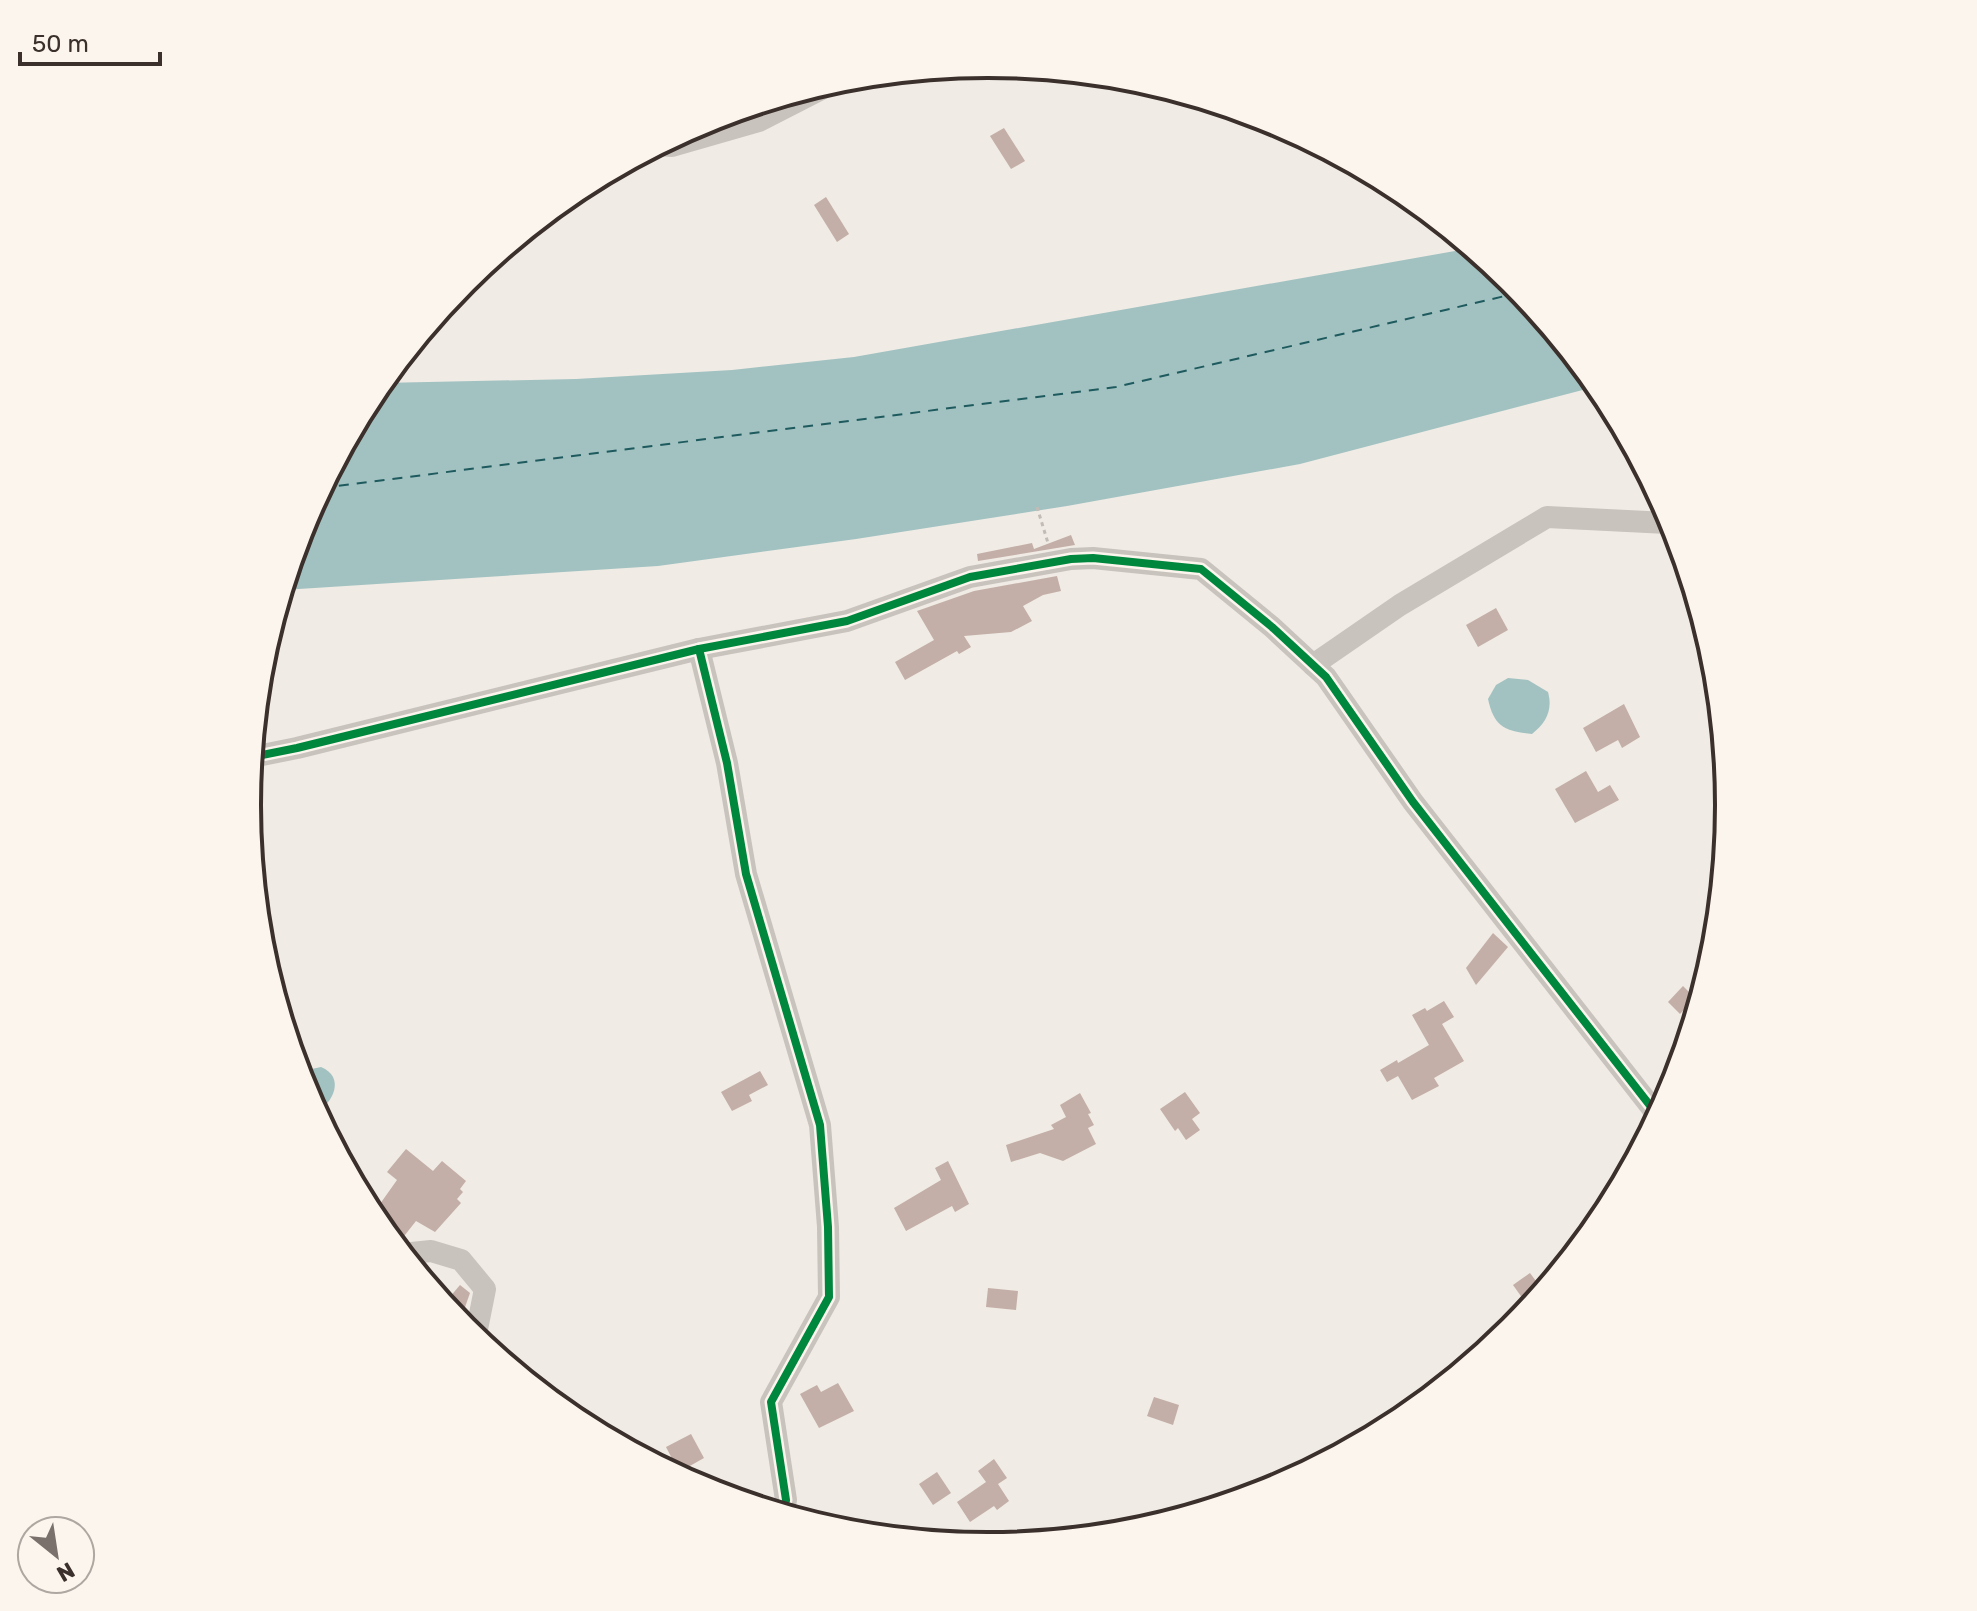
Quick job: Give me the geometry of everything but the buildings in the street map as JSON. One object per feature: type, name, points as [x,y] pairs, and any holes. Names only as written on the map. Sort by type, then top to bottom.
[{"type":"street","points":[[698,138],[759,121],[785,108]]},
{"type":"street","points":[[1313,665],[1400,605],[1547,517],[1659,523]]},
{"type":"street","points":[[263,755],[699,649],[847,621],[970,577],[1093,558],[1201,569],[1326,677],[1413,802],[1651,1106]]},
{"type":"street","points":[[699,649],[727,763],[746,874],[820,1125],[828,1227],[829,1297],[771,1402],[786,1500]]},
{"type":"street","points":[[415,1253],[431,1251],[461,1260],[485,1289],[478,1324]]},
{"type":"path","points":[[1037,507],[1053,562]]},
{"type":"water","points":[[1458,250],[1503,291],[1535,326],[1585,389],[1300,464],[1067,506],[856,539],[658,566],[295,589],[316,527],[336,484],[358,442],[397,383],[576,379],[732,370],[854,357]]},
{"type":"water","points":[[1508,678],[1528,680],[1548,692],[1550,705],[1547,716],[1532,734],[1508,729],[1494,716],[1488,699],[1496,685]]},
{"type":"water","points":[[321,1067],[333,1077],[334,1090],[326,1105],[316,1084],[311,1069]]},
{"type":"ferry route","points":[[335,486],[1116,387],[1507,295]]},
{"type":"cycle path","points":[[263,755],[699,649],[847,621],[970,577],[1093,558],[1201,569],[1272,627],[1326,677],[1413,802],[1651,1106]]},
{"type":"cycle path","points":[[699,649],[727,763],[746,874],[820,1125],[828,1227],[829,1297],[771,1402],[786,1500]]}]
